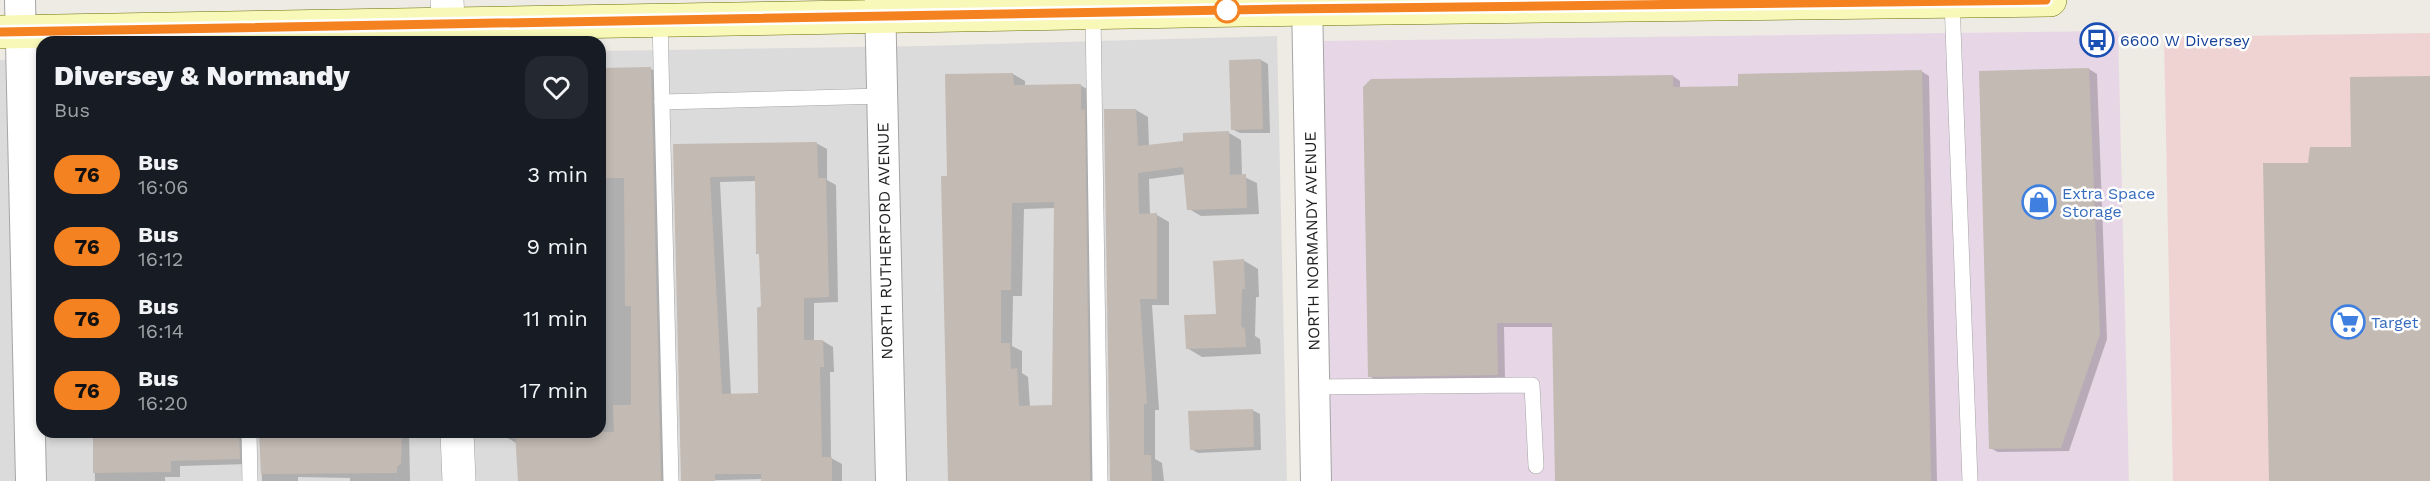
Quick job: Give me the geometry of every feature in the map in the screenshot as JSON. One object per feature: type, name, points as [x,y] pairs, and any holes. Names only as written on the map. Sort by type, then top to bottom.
[{"type":"main road","points":[[14,21],[240,35],[448,22],[660,20],[880,8],[1093,13],[1307,4],[2050,0]]},
{"type":"street","name":"NORTH NORMANDY AVENUE","points":[[1307,4],[1316,481]]},
{"type":"street","name":"NORTH RUTHERFORD AVENUE","points":[[880,8],[891,481]]},
{"type":"street","points":[[14,21],[31,481]]},
{"type":"street","points":[[458,438],[459,481]]},
{"type":"lane","points":[[1952,1],[1970,481]]},
{"type":"lane","points":[[1093,13],[1100,481]]},
{"type":"lane","points":[[660,20],[671,481]]},
{"type":"lane","points":[[662,102],[882,96]]},
{"type":"lane","points":[[1314,387],[1532,385],[1536,466]]},
{"type":"lane","points":[[249,438],[250,481]]},
{"type":"shaded area","points":[[2118,31],[2129,481],[1329,481],[1321,41]]},
{"type":"shaded area","points":[[2430,33],[2430,481],[2173,481],[2164,37]]},
{"type":"shaded area","points":[[1277,36],[1287,481],[0,481],[0,60],[36,59],[36,438],[606,438],[606,51],[923,46]]},
{"type":"building","points":[[1261,59],[1263,129],[1231,130],[1229,60]]},
{"type":"building","points":[[651,67],[661,481],[518,481],[515,438],[606,438],[606,432],[614,432],[613,405],[631,405],[631,306],[625,306],[624,178],[606,178],[606,68]]},
{"type":"building","name":"Extra Space Storage","points":[[2089,68],[2100,334],[2061,448],[1989,449],[1979,71]]},
{"type":"building","points":[[1922,70],[1931,481],[1555,481],[1552,323],[1497,323],[1498,375],[1368,377],[1363,87],[1371,79],[1673,75],[1673,87],[1738,86],[1738,74]]},
{"type":"building","points":[[1013,73],[1014,85],[1081,84],[1081,110],[1085,109],[1090,481],[948,481],[941,176],[947,176],[945,74]],"holes":[[[1054,202],[1052,405],[1019,406],[1017,368],[1011,369],[1010,343],[1001,343],[1001,290],[1011,290],[1012,203]]]},
{"type":"building","name":"Target","points":[[2430,76],[2430,481],[2269,481],[2263,163],[2308,163],[2310,147],[2351,147],[2350,77]]},
{"type":"building","points":[[1104,109],[1136,109],[1138,146],[1183,141],[1183,133],[1229,131],[1230,175],[1246,174],[1247,208],[1187,210],[1183,167],[1138,173],[1139,214],[1157,213],[1157,299],[1140,299],[1147,404],[1144,404],[1144,455],[1151,455],[1152,481],[1110,481]]},
{"type":"building","points":[[817,142],[818,178],[826,178],[829,297],[804,298],[804,340],[823,340],[824,367],[820,367],[822,457],[832,457],[832,481],[761,481],[761,474],[715,474],[715,481],[681,481],[673,144]],"holes":[[[755,176],[756,254],[759,254],[761,306],[757,308],[758,393],[722,394],[710,177]]]},
{"type":"building","points":[[1244,259],[1245,289],[1242,289],[1241,326],[1245,329],[1246,347],[1186,349],[1184,315],[1216,314],[1213,261]]},
{"type":"building","points":[[1253,409],[1254,447],[1190,450],[1188,411]]},
{"type":"building","points":[[93,438],[239,438],[240,459],[171,461],[171,472],[93,473]]},
{"type":"building","points":[[259,438],[402,438],[401,464],[397,467],[397,473],[261,474]]},
{"type":"bus line","name":"76","points":[[0,32],[1284,9],[2046,0]]},
{"type":"place","name":"6600 W Diversey","points":[[2097,40]]},
{"type":"place","name":"Extra Space Storage","points":[[2039,202]]},
{"type":"place","name":"Target","points":[[2348,322]]}]
